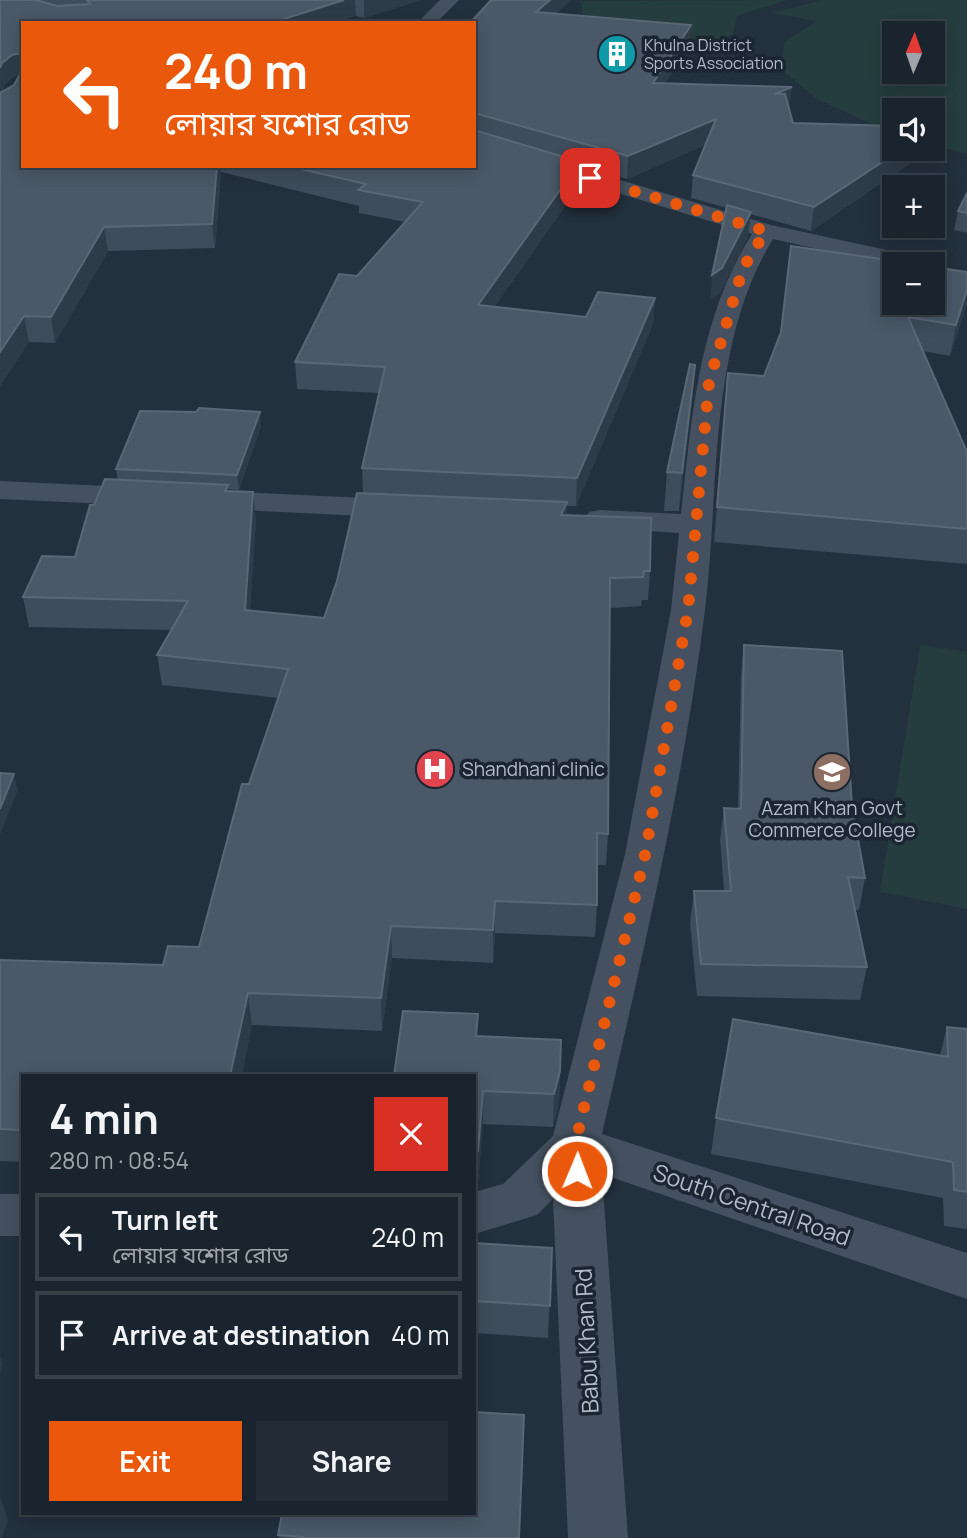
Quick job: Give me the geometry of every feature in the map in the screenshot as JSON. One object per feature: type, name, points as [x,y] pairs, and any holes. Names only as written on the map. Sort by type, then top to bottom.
[{"type":"street","points":[[428,21],[450,0]]},
{"type":"street","points":[[476,143],[766,231],[882,256]]},
{"type":"street","name":"Babu Khan Rd","points":[[598,1538],[575,1145],[645,855],[688,610],[709,382],[743,268],[766,231]]},
{"type":"street","points":[[0,490],[442,511]]},
{"type":"street","points":[[576,518],[696,524]]},
{"type":"street","points":[[476,1212],[519,1200],[575,1145]]},
{"type":"street","name":"South Central Road","points":[[575,1145],[967,1276]]},
{"type":"street","points":[[0,1215],[21,1215]]},
{"type":"green space","points":[[787,0],[737,16],[733,34],[720,42],[586,28],[580,1]]},
{"type":"green space","points":[[824,0],[967,0],[967,154],[945,148],[945,98],[882,98],[882,129],[817,99],[781,69],[785,42],[817,21],[772,13]]},
{"type":"green space","name":"Azam Khan Govt Commerce College","points":[[920,645],[967,652],[967,909],[880,892]]},
{"type":"building","points":[[0,0],[36,0],[57,6],[90,4],[87,0],[344,0],[277,21],[21,21],[21,53],[12,55],[0,68]]},
{"type":"building","points":[[491,0],[550,0],[536,12],[691,25],[653,83],[792,87],[775,94],[785,94],[793,123],[882,126],[884,161],[814,207],[693,175],[716,119],[628,156],[476,114],[476,21],[472,21]]},
{"type":"building","points":[[21,64],[21,168],[217,168],[212,224],[104,227],[51,317],[24,316],[0,352],[0,93],[14,85],[20,74]]},
{"type":"building","points":[[476,131],[601,168],[565,183],[478,305],[586,317],[598,292],[655,298],[577,478],[362,468],[385,367],[295,362],[339,274],[357,276],[423,202],[358,190],[366,184],[297,168],[476,168]]},
{"type":"building","points":[[967,193],[967,213],[958,211]]},
{"type":"building","points":[[727,205],[751,212],[722,268],[712,275]]},
{"type":"building","points":[[791,246],[882,259],[882,315],[945,315],[945,269],[967,272],[967,289],[956,325],[908,317],[967,452],[967,529],[717,507],[728,373],[764,376],[781,332]]},
{"type":"building","points":[[690,364],[695,365],[682,473],[667,472]]},
{"type":"building","points":[[199,408],[260,412],[237,475],[116,469],[140,411],[196,412]]},
{"type":"building","points":[[105,479],[228,485],[225,491],[253,492],[245,610],[324,618],[337,581],[357,493],[567,502],[561,515],[651,518],[650,571],[644,571],[643,577],[610,578],[608,834],[597,833],[597,905],[495,901],[493,930],[391,926],[381,998],[248,993],[230,1074],[21,1074],[21,1130],[0,1129],[0,960],[163,965],[168,946],[199,947],[242,784],[249,784],[288,669],[157,655],[188,601],[23,597],[42,556],[75,557],[90,505],[94,505]]},
{"type":"building","points":[[744,645],[842,651],[852,806],[865,878],[848,877],[867,967],[701,964],[694,891],[731,891],[724,808],[741,809]]},
{"type":"building","points":[[0,773],[14,774],[0,809]]},
{"type":"building","points":[[403,1011],[478,1014],[476,1036],[561,1040],[560,1071],[554,1094],[483,1091],[478,1151],[476,1074],[394,1074]]},
{"type":"building","points":[[733,1019],[948,1057],[947,1027],[967,1029],[967,1192],[954,1190],[953,1162],[716,1118]]},
{"type":"building","points":[[476,1243],[552,1248],[550,1306],[476,1301]]},
{"type":"building","points":[[476,1412],[524,1415],[519,1538],[303,1538],[278,1535],[282,1515],[476,1515]]},
{"type":"place","name":"Khulna District Sports Association","points":[[617,54]]},
{"type":"place","name":"Shandhani clinic","points":[[435,769]]},
{"type":"place","name":"Azam Khan Govt Commerce College","points":[[832,772]]},
{"type":"route","points":[[577,1171],[575,1145],[645,855],[688,610],[709,382],[743,268],[766,231],[590,178]]}]
